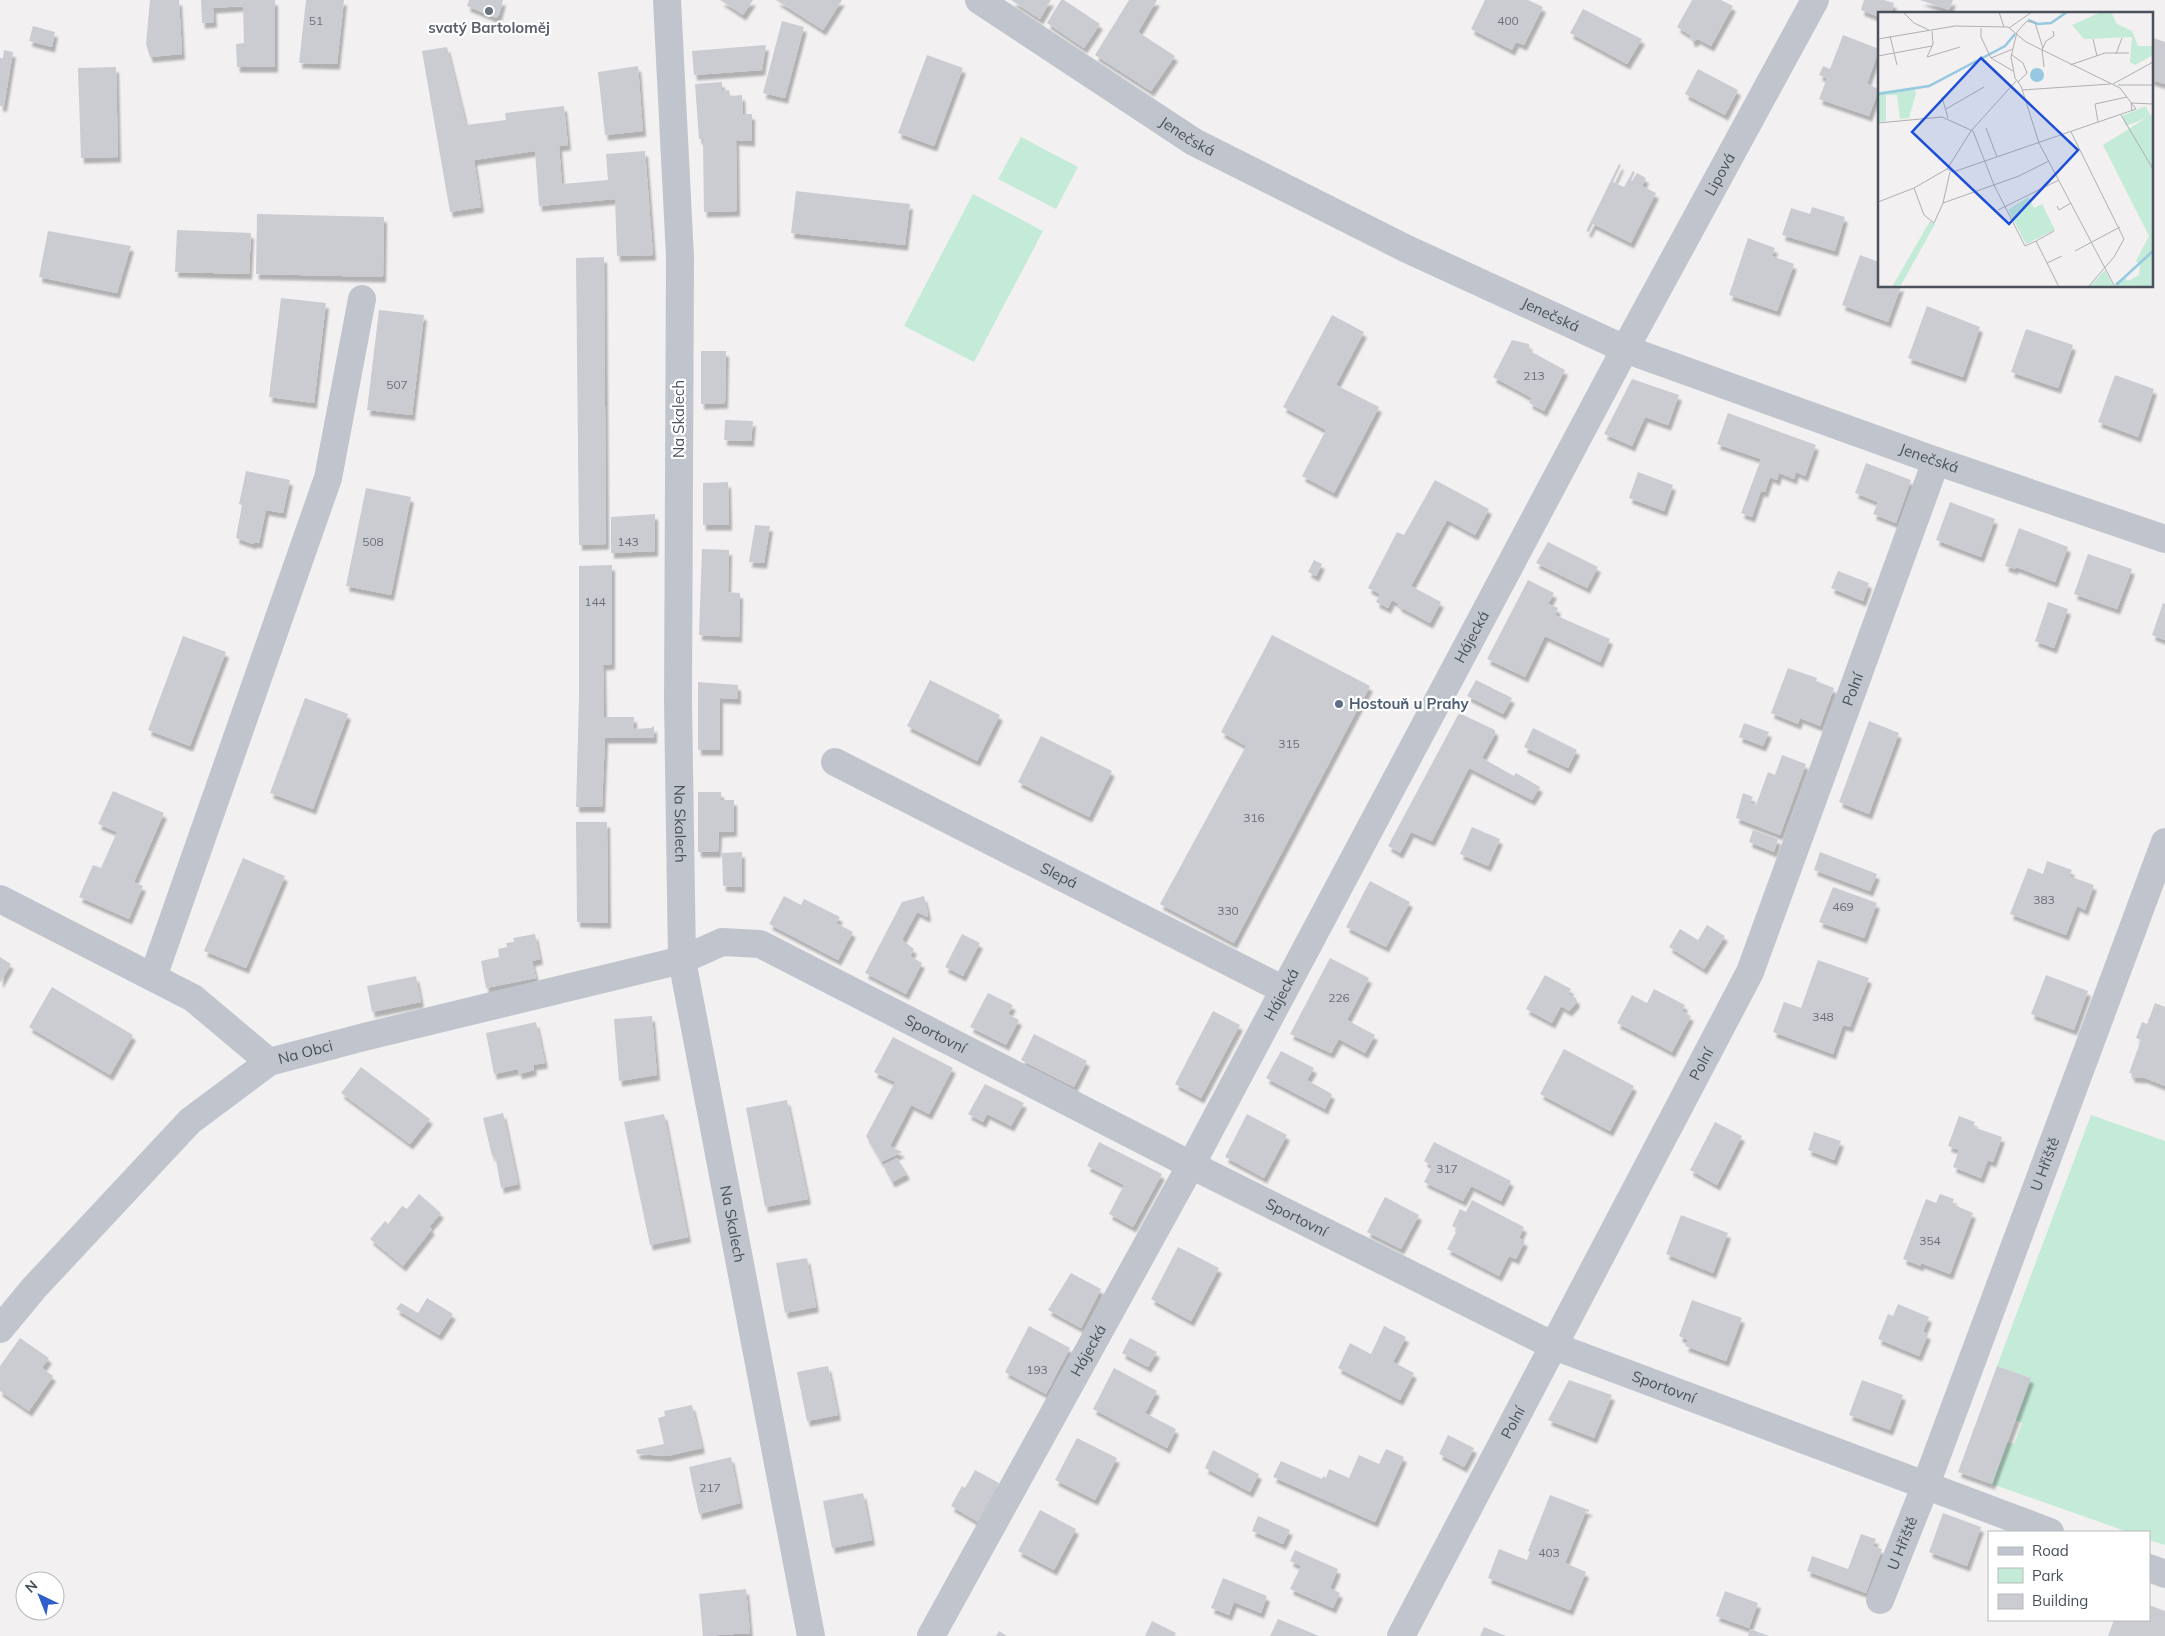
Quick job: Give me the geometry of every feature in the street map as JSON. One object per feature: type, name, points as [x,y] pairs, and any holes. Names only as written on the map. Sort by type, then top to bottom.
[{"type":"street","name":"Na Skalech","points":[[667,0],[680,257],[678,701],[682,960],[811,1636]]},
{"type":"street","name":"Jenečská","points":[[979,0],[1194,142],[1407,249],[1625,349],[1936,461],[2165,539]]},
{"type":"street","name":"Lipová","points":[[1625,349],[1814,0]]},
{"type":"street","points":[[153,977],[328,478],[362,298]]},
{"type":"street","name":"Hájecká","points":[[931,1636],[1191,1164],[1625,349]]},
{"type":"street","name":"Polní","points":[[1401,1636],[1750,972],[1936,461]]},
{"type":"street","name":"Slepá","points":[[835,762],[1284,990]]},
{"type":"street","name":"U Hřiště","points":[[1880,1600],[1925,1487],[2165,842]]},
{"type":"street","points":[[0,899],[193,998],[269,1062]]},
{"type":"street","name":"Sportovní","points":[[682,960],[722,942],[760,944],[1191,1164],[1554,1346],[1925,1487]]},
{"type":"street","name":"Na Obci","points":[[0,1329],[34,1288],[190,1121],[269,1062],[682,960]]},
{"type":"street","points":[[1925,1487],[2047,1531]]},
{"type":"street","points":[[2150,1568],[2165,1574]]},
{"type":"green space","points":[[1021,137],[1078,167],[1056,209],[998,179]]},
{"type":"green space","points":[[973,194],[1043,231],[974,362],[904,326]]},
{"type":"green space","points":[[2091,1115],[2165,1141],[2165,1545],[2150,1540],[2150,1531],[2125,1531],[1992,1484],[2007,1442],[2014,1444],[2022,1423],[2015,1420],[2031,1378],[1997,1366]]},
{"type":"building","points":[[150,0],[179,0],[182,54],[150,57],[146,44]]},
{"type":"building","points":[[201,0],[275,0],[275,67],[237,67],[236,44],[244,43],[243,6],[213,8],[214,22],[202,23]]},
{"type":"building","points":[[306,0],[344,0],[337,64],[299,63]]},
{"type":"building","name":"svatý Bartoloměj","points":[[469,0],[503,0],[499,15],[496,18],[467,6]]},
{"type":"building","points":[[720,0],[753,0],[743,15]]},
{"type":"building","points":[[776,0],[842,0],[823,30]]},
{"type":"building","points":[[1011,0],[1051,0],[1040,19]]},
{"type":"building","points":[[1061,0],[1064,0],[1100,24],[1084,48],[1047,23]]},
{"type":"building","points":[[1129,0],[1157,0],[1138,32],[1175,56],[1151,91],[1095,55]]},
{"type":"building","points":[[1485,0],[1528,0],[1543,7],[1524,45],[1516,42],[1512,50],[1471,29]]},
{"type":"building","points":[[1692,0],[1721,0],[1733,6],[1711,46],[1698,39],[1692,42],[1690,35],[1677,27]]},
{"type":"building","points":[[1864,0],[1884,0],[1894,3],[1892,12],[1878,12],[1878,17],[1861,10]]},
{"type":"building","points":[[1920,0],[1953,0],[1949,10]]},
{"type":"building","points":[[1583,9],[1642,39],[1627,64],[1570,33]]},
{"type":"building","points":[[782,21],[804,27],[785,98],[763,93]]},
{"type":"building","points":[[33,26],[55,32],[52,47],[29,41]]},
{"type":"building","points":[[1843,35],[1878,49],[1867,84],[1878,89],[1869,116],[1819,99],[1827,78],[1819,75],[1823,66],[1830,69]]},
{"type":"building","points":[[2152,37],[2165,42],[2165,84],[2152,80]]},
{"type":"building","points":[[766,45],[762,70],[694,75],[692,51]]},
{"type":"building","points":[[447,47],[466,125],[506,120],[505,113],[564,106],[568,145],[559,146],[562,184],[608,180],[606,154],[645,151],[653,255],[617,256],[615,199],[539,206],[535,151],[474,160],[481,207],[450,212],[422,51]]},
{"type":"building","points":[[4,50],[13,52],[4,106],[0,106],[0,58],[3,58]]},
{"type":"building","points":[[927,55],[963,68],[934,146],[898,133]]},
{"type":"building","points":[[638,66],[643,131],[605,135],[598,72]]},
{"type":"building","points":[[116,67],[118,157],[81,158],[78,68]]},
{"type":"building","points":[[1698,69],[1738,90],[1725,115],[1685,94]]},
{"type":"building","points":[[722,82],[722,91],[729,90],[730,96],[742,95],[743,114],[752,114],[752,141],[736,140],[737,211],[704,212],[703,139],[699,139],[695,84]]},
{"type":"building","points":[[1619,164],[1621,165],[1613,182],[1624,187],[1633,171],[1635,172],[1631,181],[1637,173],[1646,178],[1642,186],[1656,193],[1631,243],[1593,224],[1589,232],[1586,231]]},
{"type":"building","points":[[796,191],[910,204],[905,245],[791,233]]},
{"type":"building","points":[[1812,207],[1845,217],[1835,251],[1782,235],[1791,208],[1810,214]]},
{"type":"building","points":[[257,214],[384,217],[383,277],[256,274]]},
{"type":"building","points":[[177,230],[251,233],[249,274],[175,272]]},
{"type":"building","points":[[48,231],[131,246],[117,293],[39,277]]},
{"type":"building","points":[[1748,238],[1775,248],[1772,256],[1794,264],[1777,311],[1729,295]]},
{"type":"building","points":[[1860,255],[1878,262],[1878,288],[1900,288],[1888,322],[1842,305]]},
{"type":"building","points":[[604,257],[606,544],[579,545],[576,258]]},
{"type":"building","points":[[281,298],[326,303],[314,403],[269,397]]},
{"type":"building","points":[[1927,306],[1980,327],[1963,377],[1908,358]]},
{"type":"building","points":[[379,310],[424,315],[412,415],[367,410]]},
{"type":"building","points":[[1332,315],[1364,332],[1336,385],[1379,407],[1334,493],[1302,476],[1326,430],[1283,407]]},
{"type":"building","points":[[2026,329],[2073,345],[2058,388],[2011,372]]},
{"type":"building","points":[[1512,340],[1529,344],[1530,351],[1565,370],[1544,411],[1529,403],[1532,398],[1493,377]]},
{"type":"building","points":[[701,351],[726,351],[725,403],[701,404]]},
{"type":"building","points":[[2115,375],[2154,389],[2138,437],[2098,422]]},
{"type":"building","points":[[1632,379],[1679,395],[1668,425],[1645,417],[1632,446],[1604,434]]},
{"type":"building","points":[[1728,413],[1816,445],[1805,476],[1796,472],[1794,479],[1779,473],[1777,480],[1770,477],[1765,492],[1761,491],[1752,517],[1741,513],[1761,459],[1717,444]]},
{"type":"building","points":[[725,420],[753,421],[751,441],[724,440]]},
{"type":"building","points":[[1866,463],[1911,480],[1896,523],[1873,514],[1878,502],[1855,493]]},
{"type":"building","points":[[246,471],[290,480],[283,513],[266,510],[259,543],[254,542],[253,544],[236,538],[242,505],[239,504]]},
{"type":"building","points":[[1638,472],[1673,485],[1664,511],[1629,498]]},
{"type":"building","points":[[1435,480],[1489,509],[1475,535],[1447,520],[1411,586],[1441,602],[1430,623],[1398,606],[1399,604],[1392,600],[1388,608],[1376,602],[1380,594],[1368,588],[1397,532],[1404,535]]},
{"type":"building","points":[[728,482],[729,525],[703,525],[703,483]]},
{"type":"building","points":[[366,488],[411,497],[391,595],[346,586]]},
{"type":"building","points":[[1950,502],[1995,519],[1981,557],[1936,540]]},
{"type":"building","points":[[655,514],[655,551],[611,553],[611,517]]},
{"type":"building","points":[[755,525],[770,526],[764,563],[749,562]]},
{"type":"building","points":[[2019,528],[2068,547],[2055,582],[2016,567],[2015,569],[2005,566]]},
{"type":"building","points":[[1548,542],[1598,567],[1587,588],[1536,563]]},
{"type":"building","points":[[702,549],[729,550],[728,592],[740,593],[739,637],[699,635]]},
{"type":"building","points":[[2088,554],[2132,569],[2117,609],[2074,594]]},
{"type":"building","points":[[1314,560],[1322,564],[1316,576],[1308,572]]},
{"type":"building","points":[[612,565],[612,664],[603,665],[604,717],[634,717],[634,729],[651,728],[654,726],[654,738],[605,738],[602,807],[576,807],[579,698],[579,566]]},
{"type":"building","points":[[1838,571],[1869,583],[1863,601],[1831,588]]},
{"type":"building","points":[[1528,580],[1554,593],[1548,604],[1558,608],[1555,615],[1610,639],[1600,662],[1545,636],[1525,677],[1487,659]]},
{"type":"building","points":[[2048,602],[2068,609],[2054,648],[2035,641]]},
{"type":"building","points":[[2163,603],[2165,604],[2165,640],[2152,635]]},
{"type":"building","points":[[1272,635],[1370,686],[1234,943],[1160,904],[1246,746],[1221,732]]},
{"type":"building","points":[[183,636],[226,652],[190,746],[148,730]]},
{"type":"building","points":[[1788,668],[1817,678],[1816,681],[1834,688],[1820,726],[1800,718],[1798,724],[1771,713]]},
{"type":"building","points":[[930,680],[1000,715],[977,761],[907,726]]},
{"type":"building","points":[[1476,680],[1512,698],[1503,714],[1467,696]]},
{"type":"building","points":[[698,682],[738,685],[738,699],[720,698],[720,750],[698,750]]},
{"type":"building","points":[[305,698],[348,714],[313,809],[270,793]]},
{"type":"building","points":[[1459,713],[1495,730],[1495,734],[1482,758],[1514,776],[1516,773],[1540,787],[1532,800],[1469,768],[1432,841],[1411,832],[1400,853],[1388,846]]},
{"type":"building","points":[[1869,721],[1899,733],[1869,814],[1839,802]]},
{"type":"building","points":[[1744,723],[1769,732],[1763,746],[1739,737]]},
{"type":"building","points":[[1533,728],[1577,750],[1568,768],[1524,747]]},
{"type":"building","points":[[1041,736],[1112,771],[1089,817],[1018,782]]},
{"type":"building","points":[[1782,755],[1806,764],[1780,835],[1736,818],[1743,793],[1753,797],[1750,803],[1756,805],[1768,772],[1775,775]]},
{"type":"building","points":[[113,791],[164,813],[134,882],[143,886],[129,919],[79,897],[93,865],[101,868],[117,832],[98,824]]},
{"type":"building","points":[[698,792],[721,792],[721,800],[734,800],[734,831],[719,832],[718,852],[698,852]]},
{"type":"building","points":[[576,822],[607,822],[608,923],[577,922]]},
{"type":"building","points":[[1472,827],[1500,839],[1488,866],[1460,854]]},
{"type":"building","points":[[1753,830],[1778,839],[1774,852],[1749,842]]},
{"type":"building","points":[[742,852],[742,887],[723,886],[722,853]]},
{"type":"building","points":[[1820,852],[1877,874],[1870,891],[1814,870]]},
{"type":"building","points":[[243,858],[285,876],[246,968],[204,951]]},
{"type":"building","points":[[2047,861],[2072,870],[2069,876],[2094,885],[2085,910],[2077,906],[2066,935],[2010,914],[2028,868],[2043,874]]},
{"type":"building","points":[[1370,881],[1410,902],[1386,947],[1346,927]]},
{"type":"building","points":[[1833,887],[1877,903],[1864,938],[1819,922]]},
{"type":"building","points":[[784,896],[801,905],[804,899],[840,917],[836,923],[853,932],[838,960],[769,924]]},
{"type":"building","points":[[924,896],[927,917],[917,912],[902,940],[914,949],[910,956],[922,963],[906,994],[865,973],[902,902]]},
{"type":"building","points":[[1707,925],[1725,936],[1704,969],[1669,947],[1680,929],[1698,940]]},
{"type":"building","points":[[535,934],[540,959],[532,961],[536,978],[486,988],[481,961],[499,957],[498,949],[507,947],[506,943],[514,942],[513,938]]},
{"type":"building","points":[[962,934],[980,943],[963,976],[945,967]]},
{"type":"building","points":[[0,957],[11,964],[0,983]]},
{"type":"building","points":[[1330,958],[1369,978],[1347,1020],[1375,1035],[1365,1053],[1339,1039],[1331,1053],[1290,1034]]},
{"type":"building","points":[[1818,960],[1869,978],[1850,1027],[1843,1025],[1833,1054],[1773,1032],[1784,1002],[1801,1008]]},
{"type":"building","points":[[1545,975],[1571,989],[1568,994],[1576,998],[1577,1002],[1569,1011],[1561,1006],[1552,1023],[1526,1009]]},
{"type":"building","points":[[2046,975],[2088,991],[2074,1030],[2031,1014]]},
{"type":"building","points":[[416,976],[421,1002],[372,1012],[367,986]]},
{"type":"building","points":[[52,987],[133,1035],[110,1075],[29,1027]]},
{"type":"building","points":[[1654,989],[1685,1005],[1682,1011],[1691,1016],[1672,1052],[1617,1023],[1632,995],[1647,1003]]},
{"type":"building","points":[[988,993],[1013,1005],[1008,1014],[1019,1020],[1006,1045],[970,1027]]},
{"type":"building","points":[[2155,1003],[2165,1007],[2165,1086],[2145,1078],[2131,1077],[2132,1074],[2129,1073],[2141,1040],[2136,1038],[2142,1022],[2147,1024]]},
{"type":"building","points":[[1213,1011],[1240,1025],[1201,1098],[1175,1084]]},
{"type":"building","points":[[652,1016],[657,1075],[619,1081],[614,1019]]},
{"type":"building","points":[[536,1022],[545,1063],[533,1065],[534,1070],[519,1074],[518,1069],[494,1074],[486,1033]]},
{"type":"building","points":[[1034,1034],[1087,1061],[1074,1087],[1021,1060]]},
{"type":"building","points":[[893,1037],[953,1068],[929,1114],[911,1105],[890,1146],[902,1152],[881,1162],[866,1136],[895,1082],[874,1072]]},
{"type":"building","points":[[1564,1049],[1634,1086],[1610,1131],[1540,1094]]},
{"type":"building","points":[[1281,1051],[1314,1068],[1307,1080],[1332,1094],[1325,1109],[1266,1078]]},
{"type":"building","points":[[361,1067],[430,1119],[410,1144],[341,1093]]},
{"type":"building","points":[[985,1084],[1024,1103],[1011,1126],[987,1114],[983,1122],[968,1114]]},
{"type":"building","points":[[787,1100],[808,1199],[765,1207],[746,1108]]},
{"type":"building","points":[[503,1113],[518,1184],[501,1188],[495,1155],[492,1156],[483,1118]]},
{"type":"building","points":[[664,1114],[688,1237],[650,1245],[624,1122]]},
{"type":"building","points":[[1247,1114],[1287,1135],[1264,1178],[1225,1157]]},
{"type":"building","points":[[1959,1116],[1975,1122],[1973,1127],[2002,1137],[1993,1162],[1988,1160],[1981,1178],[1953,1167],[1959,1150],[1948,1146]]},
{"type":"building","points":[[1715,1122],[1742,1136],[1717,1185],[1690,1170]]},
{"type":"building","points":[[1814,1132],[1841,1141],[1834,1160],[1808,1150]]},
{"type":"building","points":[[1099,1142],[1162,1174],[1133,1227],[1109,1214],[1124,1185],[1087,1166]]},
{"type":"building","points":[[1434,1142],[1511,1181],[1501,1201],[1471,1186],[1463,1201],[1424,1182],[1432,1166],[1424,1161]]},
{"type":"building","points":[[897,1158],[907,1174],[892,1182],[883,1165]]},
{"type":"building","points":[[419,1194],[441,1213],[429,1227],[432,1229],[403,1266],[370,1239],[385,1221],[388,1224],[402,1206],[407,1209]]},
{"type":"building","points":[[1940,1194],[1954,1199],[1952,1204],[1973,1213],[1950,1274],[1921,1263],[1921,1266],[1903,1259],[1926,1199],[1936,1203]]},
{"type":"building","points":[[1385,1197],[1419,1215],[1401,1249],[1367,1232]]},
{"type":"building","points":[[1472,1200],[1524,1227],[1519,1238],[1525,1241],[1516,1259],[1509,1256],[1499,1276],[1447,1249],[1458,1229],[1452,1226],[1460,1209],[1466,1212]]},
{"type":"building","points":[[1681,1215],[1728,1233],[1713,1273],[1666,1254]]},
{"type":"building","points":[[1178,1247],[1219,1268],[1191,1321],[1151,1299]]},
{"type":"building","points":[[807,1258],[816,1307],[785,1313],[776,1263]]},
{"type":"building","points":[[1071,1273],[1101,1289],[1081,1328],[1048,1310]]},
{"type":"building","points":[[427,1298],[453,1314],[439,1335],[396,1309],[401,1303],[418,1313]]},
{"type":"building","points":[[1692,1300],[1742,1318],[1726,1361],[1685,1346],[1688,1340],[1679,1336]]},
{"type":"building","points":[[1898,1304],[1929,1317],[1923,1332],[1928,1334],[1919,1356],[1878,1339],[1888,1314],[1893,1316]]},
{"type":"building","points":[[1029,1326],[1070,1348],[1046,1394],[1005,1372]]},
{"type":"building","points":[[1384,1326],[1406,1337],[1393,1362],[1414,1373],[1400,1400],[1338,1368],[1350,1343],[1371,1354]]},
{"type":"building","points":[[20,1338],[49,1358],[42,1368],[53,1376],[29,1411],[0,1391],[0,1366]]},
{"type":"building","points":[[1130,1338],[1157,1352],[1148,1367],[1122,1353]]},
{"type":"building","points":[[828,1366],[838,1415],[807,1421],[797,1372]]},
{"type":"building","points":[[1997,1366],[2031,1378],[1992,1484],[1958,1472]]},
{"type":"building","points":[[1114,1368],[1157,1391],[1145,1413],[1176,1429],[1167,1448],[1093,1409]]},
{"type":"building","points":[[1569,1380],[1612,1395],[1594,1438],[1548,1420]]},
{"type":"building","points":[[1862,1380],[1903,1395],[1890,1430],[1849,1415]]},
{"type":"building","points":[[692,1405],[702,1448],[667,1456],[637,1454],[636,1450],[664,1444],[658,1418],[665,1416],[664,1411]]},
{"type":"building","points":[[1448,1435],[1474,1448],[1464,1467],[1439,1454]]},
{"type":"building","points":[[1077,1438],[1117,1458],[1095,1500],[1055,1480]]},
{"type":"building","points":[[1386,1449],[1404,1457],[1375,1522],[1273,1477],[1281,1461],[1322,1479],[1323,1476],[1326,1478],[1329,1469],[1349,1478],[1359,1455],[1379,1464]]},
{"type":"building","points":[[1213,1450],[1259,1474],[1250,1492],[1205,1468]]},
{"type":"building","points":[[731,1457],[740,1503],[699,1514],[689,1467]]},
{"type":"building","points":[[975,1470],[999,1483],[978,1522],[951,1506],[962,1486],[965,1488]]},
{"type":"building","points":[[863,1493],[872,1540],[832,1548],[823,1501]]},
{"type":"building","points":[[1550,1495],[1589,1510],[1589,1512],[1586,1511],[1565,1563],[1586,1572],[1570,1610],[1488,1578],[1499,1549],[1527,1560],[1530,1552],[1528,1551]]},
{"type":"building","points":[[1040,1510],[1076,1529],[1054,1570],[1018,1551]]},
{"type":"building","points":[[1943,1513],[1981,1527],[1967,1566],[1929,1552]]},
{"type":"building","points":[[1258,1516],[1290,1530],[1283,1544],[1252,1531]]},
{"type":"building","points":[[1861,1534],[1876,1539],[1873,1546],[1882,1549],[1866,1593],[1807,1571],[1812,1556],[1848,1569]]},
{"type":"building","points":[[1295,1550],[1338,1569],[1330,1588],[1340,1593],[1333,1608],[1290,1589],[1301,1566],[1290,1561]]},
{"type":"building","points":[[1223,1578],[1267,1596],[1261,1613],[1234,1602],[1229,1615],[1211,1608]]},
{"type":"building","points":[[746,1589],[750,1633],[703,1636],[699,1594]]},
{"type":"building","points":[[1725,1591],[1758,1603],[1749,1628],[1716,1616]]},
{"type":"building","points":[[2150,1605],[2165,1611],[2165,1636],[2108,1636],[2114,1621],[2150,1621]]},
{"type":"building","points":[[1278,1619],[1319,1636],[1270,1636]]},
{"type":"building","points":[[1152,1621],[1176,1633],[1174,1636],[1145,1636]]},
{"type":"building","points":[[1484,1627],[1506,1636],[1480,1636]]},
{"type":"building","points":[[1750,1629],[1769,1636],[1748,1636]]},
{"type":"building","points":[[999,1631],[1007,1636],[996,1636]]},
{"type":"place","name":"svatý Bartoloměj","points":[[489,11]]},
{"type":"place","name":"Hostouň u Prahy","points":[[1339,704]]}]
